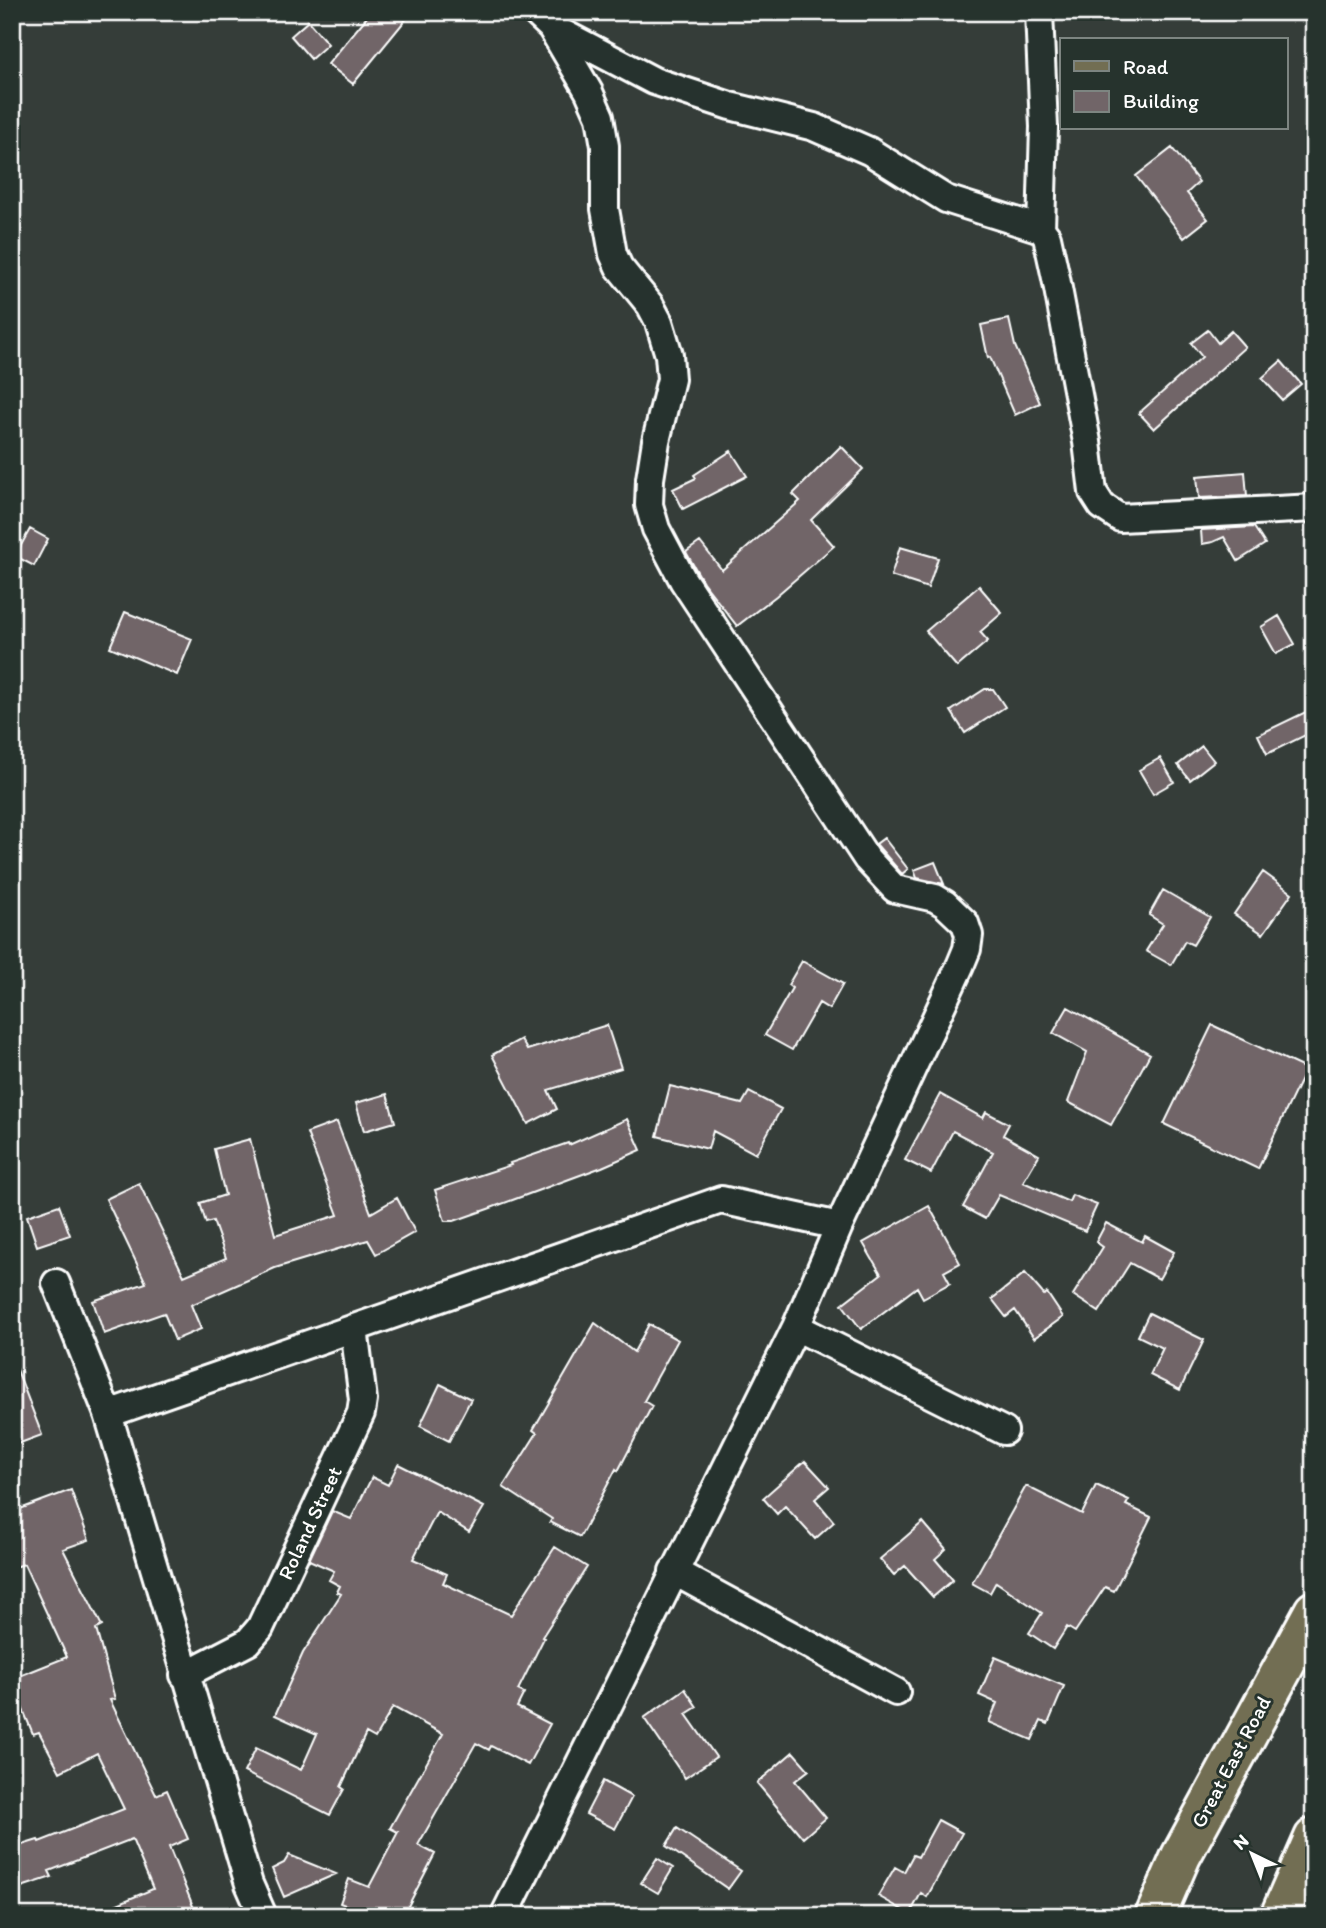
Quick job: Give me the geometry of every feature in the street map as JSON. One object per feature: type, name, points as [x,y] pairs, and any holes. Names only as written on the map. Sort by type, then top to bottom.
[{"type":"main road","name":"Great East Road","points":[[1155,1916],[1181,1856],[1314,1611]]},
{"type":"main road","points":[[1280,1916],[1314,1839]]},
{"type":"street","points":[[1039,12],[1044,127],[1041,229]]},
{"type":"street","points":[[543,20],[654,80],[730,106],[814,127],[869,151],[946,199],[1041,229],[1047,237],[1056,278],[1087,442],[1093,492],[1102,506],[1120,518],[1314,508]]},
{"type":"street","points":[[504,1916],[796,1327],[839,1226],[960,967],[969,935],[965,923],[945,904],[935,898],[895,889],[867,859],[683,580],[656,529],[649,505],[650,479],[671,379],[669,355],[659,322],[650,305],[619,267],[613,254],[605,209],[605,146],[600,117],[589,92],[543,20]]},
{"type":"street","points":[[108,1414],[721,1200],[839,1226]]},
{"type":"street","points":[[56,1283],[108,1414],[184,1675],[249,1884],[263,1916]]},
{"type":"street","points":[[796,1327],[1004,1431]]},
{"type":"street","name":"Roland Street","points":[[184,1675],[248,1642],[260,1628],[361,1413],[363,1400],[354,1328]]},
{"type":"street","points":[[673,1571],[895,1692]]},
{"type":"building","points":[[371,12],[412,12],[353,84],[328,64]]},
{"type":"building","points":[[308,21],[328,44],[311,59],[291,36]]},
{"type":"building","points":[[1172,148],[1199,182],[1187,193],[1208,219],[1184,238],[1136,176]]},
{"type":"building","points":[[1009,319],[1015,346],[1040,403],[1015,415],[990,357],[988,358],[981,325]]},
{"type":"building","points":[[1208,330],[1218,343],[1231,331],[1245,347],[1154,429],[1139,413],[1202,357],[1191,343]]},
{"type":"building","points":[[1281,361],[1301,384],[1282,400],[1262,378]]},
{"type":"building","points":[[841,446],[863,469],[811,520],[834,546],[737,626],[703,582],[686,552],[700,542],[722,570],[800,501],[793,494]]},
{"type":"building","points":[[731,451],[747,476],[683,509],[673,489],[696,478],[694,475]]},
{"type":"building","points":[[1245,472],[1247,496],[1199,498],[1197,476]]},
{"type":"building","points":[[1254,527],[1265,544],[1238,561],[1224,537],[1202,544],[1201,530]]},
{"type":"building","points":[[30,529],[48,539],[34,566],[15,556]]},
{"type":"building","points":[[900,547],[938,558],[928,588],[891,576]]},
{"type":"building","points":[[979,586],[1002,613],[980,632],[988,641],[957,667],[926,631]]},
{"type":"building","points":[[125,612],[192,639],[177,675],[110,647]]},
{"type":"building","points":[[1279,616],[1295,644],[1276,654],[1261,627]]},
{"type":"building","points":[[985,689],[993,689],[1005,707],[965,733],[951,711]]},
{"type":"building","points":[[1314,708],[1314,731],[1267,754],[1258,735]]},
{"type":"building","points":[[1202,746],[1214,761],[1190,780],[1178,765]]},
{"type":"building","points":[[1160,758],[1174,782],[1153,794],[1139,770]]},
{"type":"building","points":[[884,838],[908,869],[902,874],[876,844]]},
{"type":"building","points":[[935,862],[944,884],[917,878],[914,870]]},
{"type":"building","points":[[1263,872],[1292,893],[1263,934],[1234,914]]},
{"type":"building","points":[[1163,890],[1210,917],[1193,945],[1185,941],[1171,965],[1146,951],[1163,924],[1149,915]]},
{"type":"building","points":[[802,961],[843,984],[829,1009],[819,1003],[792,1050],[765,1035],[792,988],[788,985]]},
{"type":"building","points":[[1068,1007],[1150,1054],[1111,1125],[1068,1102],[1087,1052],[1053,1033]]},
{"type":"building","points":[[607,1025],[621,1068],[548,1090],[557,1109],[528,1124],[492,1055],[521,1039],[527,1050]]},
{"type":"building","points":[[1212,1025],[1306,1069],[1258,1169],[1164,1124]]},
{"type":"building","points":[[670,1086],[742,1104],[749,1092],[781,1109],[756,1154],[713,1131],[708,1149],[657,1136]]},
{"type":"building","points":[[387,1094],[395,1122],[364,1131],[356,1103]]},
{"type":"building","points":[[940,1094],[983,1118],[986,1112],[1009,1124],[1003,1135],[1039,1155],[1023,1182],[1069,1202],[1072,1195],[1097,1205],[1085,1231],[999,1195],[985,1219],[963,1207],[993,1152],[953,1131],[931,1173],[905,1160]]},
{"type":"building","points":[[627,1119],[641,1150],[488,1209],[454,1221],[445,1221],[435,1190],[568,1143],[569,1145]]},
{"type":"building","points":[[337,1122],[371,1213],[397,1198],[415,1232],[376,1254],[368,1240],[275,1268],[191,1305],[201,1329],[175,1340],[164,1313],[104,1334],[93,1301],[146,1283],[106,1199],[139,1183],[184,1276],[226,1258],[213,1221],[206,1223],[200,1203],[225,1195],[214,1149],[250,1139],[275,1235],[338,1215],[307,1133]]},
{"type":"building","points":[[59,1205],[70,1235],[37,1246],[27,1216]]},
{"type":"building","points":[[929,1206],[960,1263],[944,1272],[950,1283],[923,1298],[917,1287],[861,1329],[842,1304],[881,1274],[863,1243]]},
{"type":"building","points":[[1106,1223],[1142,1242],[1145,1236],[1174,1252],[1159,1279],[1130,1263],[1099,1312],[1073,1295],[1103,1247],[1096,1242]]},
{"type":"building","points":[[1025,1273],[1044,1295],[1047,1293],[1063,1317],[1034,1338],[1015,1310],[1006,1317],[992,1299]]},
{"type":"building","points":[[1149,1313],[1204,1340],[1180,1390],[1150,1375],[1163,1348],[1138,1336]]},
{"type":"building","points":[[595,1323],[634,1352],[649,1324],[678,1340],[644,1401],[652,1406],[580,1537],[550,1522],[552,1519],[503,1487],[537,1433],[533,1430]]},
{"type":"building","points":[[12,1362],[42,1435],[12,1446]]},
{"type":"building","points":[[440,1384],[471,1399],[449,1441],[420,1426]]},
{"type":"building","points":[[805,1461],[829,1487],[815,1499],[834,1522],[815,1539],[785,1506],[777,1514],[763,1498]]},
{"type":"building","points":[[398,1464],[484,1507],[469,1532],[437,1512],[413,1559],[447,1574],[443,1583],[511,1615],[555,1547],[587,1567],[542,1637],[544,1638],[518,1690],[524,1693],[517,1707],[550,1724],[528,1765],[491,1746],[489,1750],[476,1743],[418,1845],[435,1854],[403,1916],[373,1916],[340,1903],[349,1879],[369,1887],[398,1832],[390,1828],[443,1734],[393,1707],[375,1738],[366,1733],[341,1787],[344,1789],[330,1815],[244,1772],[256,1748],[301,1770],[317,1734],[275,1715],[303,1653],[341,1594],[337,1592],[340,1586],[329,1580],[334,1571],[309,1560],[332,1511],[351,1519],[372,1477],[388,1485]]},
{"type":"building","points":[[1096,1485],[1129,1500],[1126,1505],[1151,1517],[1114,1591],[1105,1587],[1075,1632],[1067,1627],[1053,1649],[1029,1633],[1042,1613],[996,1582],[990,1593],[972,1583],[1026,1486],[1082,1514]]},
{"type":"building","points":[[71,1490],[89,1540],[63,1549],[102,1626],[96,1629],[115,1699],[110,1700],[156,1795],[167,1790],[188,1839],[169,1847],[197,1916],[89,1916],[153,1889],[132,1839],[49,1871],[52,1877],[12,1890],[12,1848],[38,1840],[39,1842],[124,1809],[97,1753],[60,1772],[39,1732],[33,1734],[12,1683],[12,1679],[67,1657],[24,1564],[12,1568],[12,1512]]},
{"type":"building","points":[[923,1522],[946,1549],[935,1559],[953,1580],[933,1597],[905,1566],[894,1575],[880,1559]]},
{"type":"building","points":[[995,1657],[1064,1686],[1048,1724],[1041,1721],[1032,1740],[989,1722],[997,1703],[979,1695]]},
{"type":"building","points":[[685,1689],[697,1707],[686,1714],[716,1757],[685,1778],[644,1718]]},
{"type":"building","points":[[793,1752],[809,1770],[795,1781],[826,1818],[803,1838],[757,1783]]},
{"type":"building","points":[[603,1781],[632,1797],[615,1829],[586,1814]]},
{"type":"building","points":[[938,1820],[962,1833],[927,1897],[921,1893],[910,1914],[878,1896],[895,1867],[904,1872],[913,1855],[918,1857]]},
{"type":"building","points":[[677,1828],[741,1871],[728,1889],[666,1846]]},
{"type":"building","points":[[289,1855],[336,1874],[284,1897],[272,1869],[284,1863]]},
{"type":"building","points":[[657,1858],[673,1868],[658,1893],[641,1883]]}]
